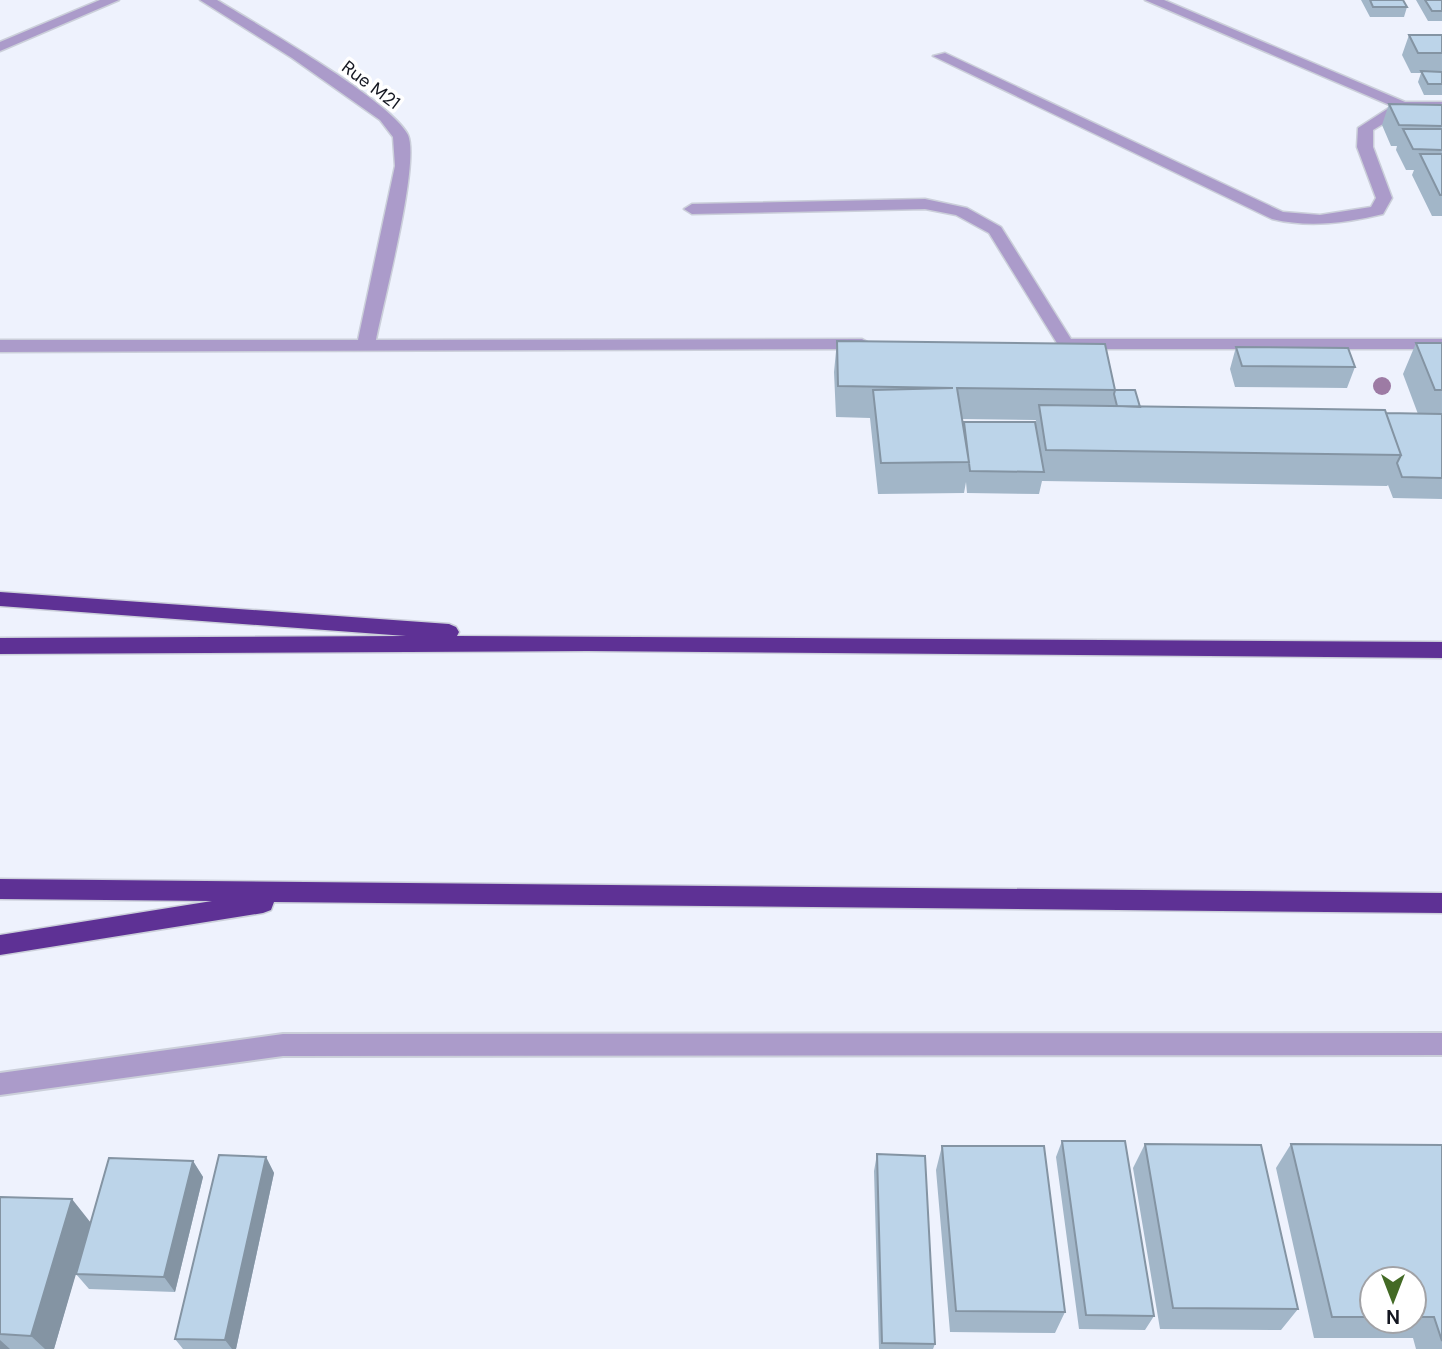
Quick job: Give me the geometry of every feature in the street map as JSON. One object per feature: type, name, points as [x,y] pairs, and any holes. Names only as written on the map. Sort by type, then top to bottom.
[{"type":"highway","points":[[0,599],[166,608],[587,643]]},
{"type":"highway","points":[[0,646],[587,643],[1442,650]]},
{"type":"highway","points":[[0,889],[1442,902]]},
{"type":"highway","points":[[0,945],[320,893]]},
{"type":"street","points":[[0,47],[112,0]]},
{"type":"street","name":"Rue M21","points":[[206,0],[297,55],[385,117],[401,136],[403,166],[366,344]]},
{"type":"street","points":[[1152,0],[1403,106],[1442,106]]},
{"type":"street","points":[[940,56],[1278,216],[1296,220],[1377,211],[1384,198],[1365,147],[1365,128],[1403,106]]},
{"type":"street","points":[[692,209],[925,204],[978,216],[995,230],[1066,344]]},
{"type":"street","points":[[0,346],[884,344]]},
{"type":"street","points":[[1038,344],[1442,344]]},
{"type":"lane","points":[[0,1084],[284,1045],[715,1047],[1442,1044]]},
{"type":"building","points":[[1370,0],[1403,0],[1407,7],[1373,7]]},
{"type":"building","points":[[1425,0],[1442,0],[1442,11],[1432,11]]},
{"type":"building","points":[[1409,35],[1442,35],[1442,53],[1418,53]]},
{"type":"building","points":[[1421,71],[1442,72],[1442,84],[1428,84]]},
{"type":"building","points":[[1389,104],[1442,105],[1442,126],[1399,125]]},
{"type":"building","points":[[1403,129],[1442,129],[1442,150],[1413,149]]},
{"type":"building","points":[[1420,154],[1442,154],[1442,195],[1440,195]]},
{"type":"building","points":[[837,341],[1105,344],[1115,390],[957,388],[969,462],[881,463],[873,390],[953,388],[838,386]]},
{"type":"building","points":[[1416,343],[1442,343],[1442,390],[1435,390]]},
{"type":"building","points":[[1236,347],[1348,348],[1355,367],[1242,366]]},
{"type":"building","points":[[1115,390],[1135,390],[1140,407],[1117,406]]},
{"type":"building","points":[[1039,405],[1385,410],[1401,455],[1046,450]]},
{"type":"building","points":[[1386,413],[1442,414],[1442,478],[1402,477],[1397,463],[1401,455]]},
{"type":"building","points":[[964,422],[1035,422],[1044,472],[970,471]]},
{"type":"building","points":[[1062,1141],[1125,1141],[1154,1316],[1086,1315]]},
{"type":"building","points":[[1145,1144],[1261,1145],[1298,1309],[1173,1308]]},
{"type":"building","points":[[1291,1144],[1442,1145],[1442,1341],[1434,1317],[1428,1317],[1428,1265],[1358,1265],[1358,1317],[1332,1317]]},
{"type":"building","points":[[942,1146],[1044,1146],[1065,1312],[956,1311]]},
{"type":"building","points":[[877,1154],[925,1156],[935,1344],[882,1343]]},
{"type":"building","points":[[219,1155],[266,1157],[225,1340],[175,1339]]},
{"type":"building","points":[[109,1158],[193,1161],[164,1277],[76,1274]]},
{"type":"building","points":[[0,1197],[72,1199],[31,1336],[0,1334]]}]
